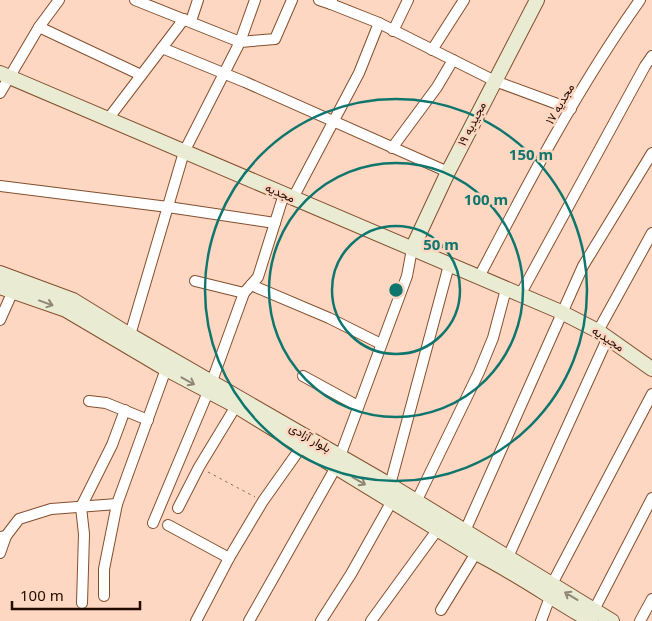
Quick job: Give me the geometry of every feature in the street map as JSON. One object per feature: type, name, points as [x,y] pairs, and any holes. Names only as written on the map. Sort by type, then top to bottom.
[{"type":"street","points":[[0,93],[5,75],[59,0]]},
{"type":"street","points":[[137,0],[240,42],[275,40],[292,0]]},
{"type":"street","points":[[108,119],[162,48],[188,20],[198,0]]},
{"type":"street","points":[[130,336],[184,152],[240,42],[255,0]]},
{"type":"street","points":[[320,0],[332,2],[495,80],[571,110]]},
{"type":"street","points":[[393,31],[408,0]]},
{"type":"street","points":[[432,50],[464,0]]},
{"type":"street","name":"مجیدیه ۱۹","points":[[412,249],[448,172],[537,0]]},
{"type":"street","name":"مجدیه ۱۷","points":[[479,277],[522,194],[609,44],[640,0]]},
{"type":"street","points":[[153,523],[210,387],[247,289],[258,277],[275,223],[288,196],[333,122],[359,73],[379,24]]},
{"type":"street","points":[[39,27],[141,75]]},
{"type":"street","points":[[162,48],[448,172]]},
{"type":"street","points":[[520,295],[644,66],[652,56]]},
{"type":"street","points":[[392,148],[437,87],[453,60]]},
{"type":"street","name":"مجدیه","points":[[5,75],[561,312]]},
{"type":"street","points":[[465,531],[583,266],[652,153]]},
{"type":"street","points":[[0,186],[168,207],[275,223]]},
{"type":"street","points":[[508,557],[603,334],[652,233]]},
{"type":"street","points":[[249,621],[338,462],[407,276],[412,249]]},
{"type":"street","points":[[390,485],[449,265]]},
{"type":"street","name":"بلوار آزادی","points":[[0,273],[73,300],[108,329],[166,369],[210,387],[236,406],[305,442]]},
{"type":"street","points":[[195,281],[247,289],[329,318],[381,344]]},
{"type":"street","points":[[0,320],[6,289]]},
{"type":"street","name":"بلوار آزادی","points":[[6,289],[66,310],[108,329],[130,336],[210,387],[338,462],[392,500],[438,529],[486,553],[511,571],[593,615],[612,621]]},
{"type":"street","points":[[416,502],[479,372],[492,338],[506,289]]},
{"type":"street","name":"مجیدیه","points":[[561,312],[603,334],[652,369]]},
{"type":"street","points":[[104,596],[104,569],[117,504],[166,369]]},
{"type":"street","points":[[304,376],[358,406]]},
{"type":"street","points":[[541,621],[551,591],[652,394]]},
{"type":"street","points":[[88,401],[106,403],[148,420]]},
{"type":"street","points":[[178,508],[199,467],[236,406]]},
{"type":"street","points":[[82,603],[84,534],[81,507],[112,445],[125,410]]},
{"type":"street","points":[[196,621],[229,558],[263,501],[305,442]]},
{"type":"street","name":"بلوار آزادی","points":[[338,462],[390,485],[465,531],[486,553],[508,557],[551,591]]},
{"type":"street","points":[[593,615],[652,498]]},
{"type":"street","points":[[321,621],[392,500]]},
{"type":"street","points":[[0,553],[3,536],[19,519],[51,509],[117,504]]},
{"type":"street","points":[[168,525],[229,558]]},
{"type":"street","points":[[371,621],[438,529]]},
{"type":"street","points":[[441,610],[486,553]]},
{"type":"street","points":[[640,621],[652,599]]},
{"type":"path","points":[[199,467],[263,501]]}]
